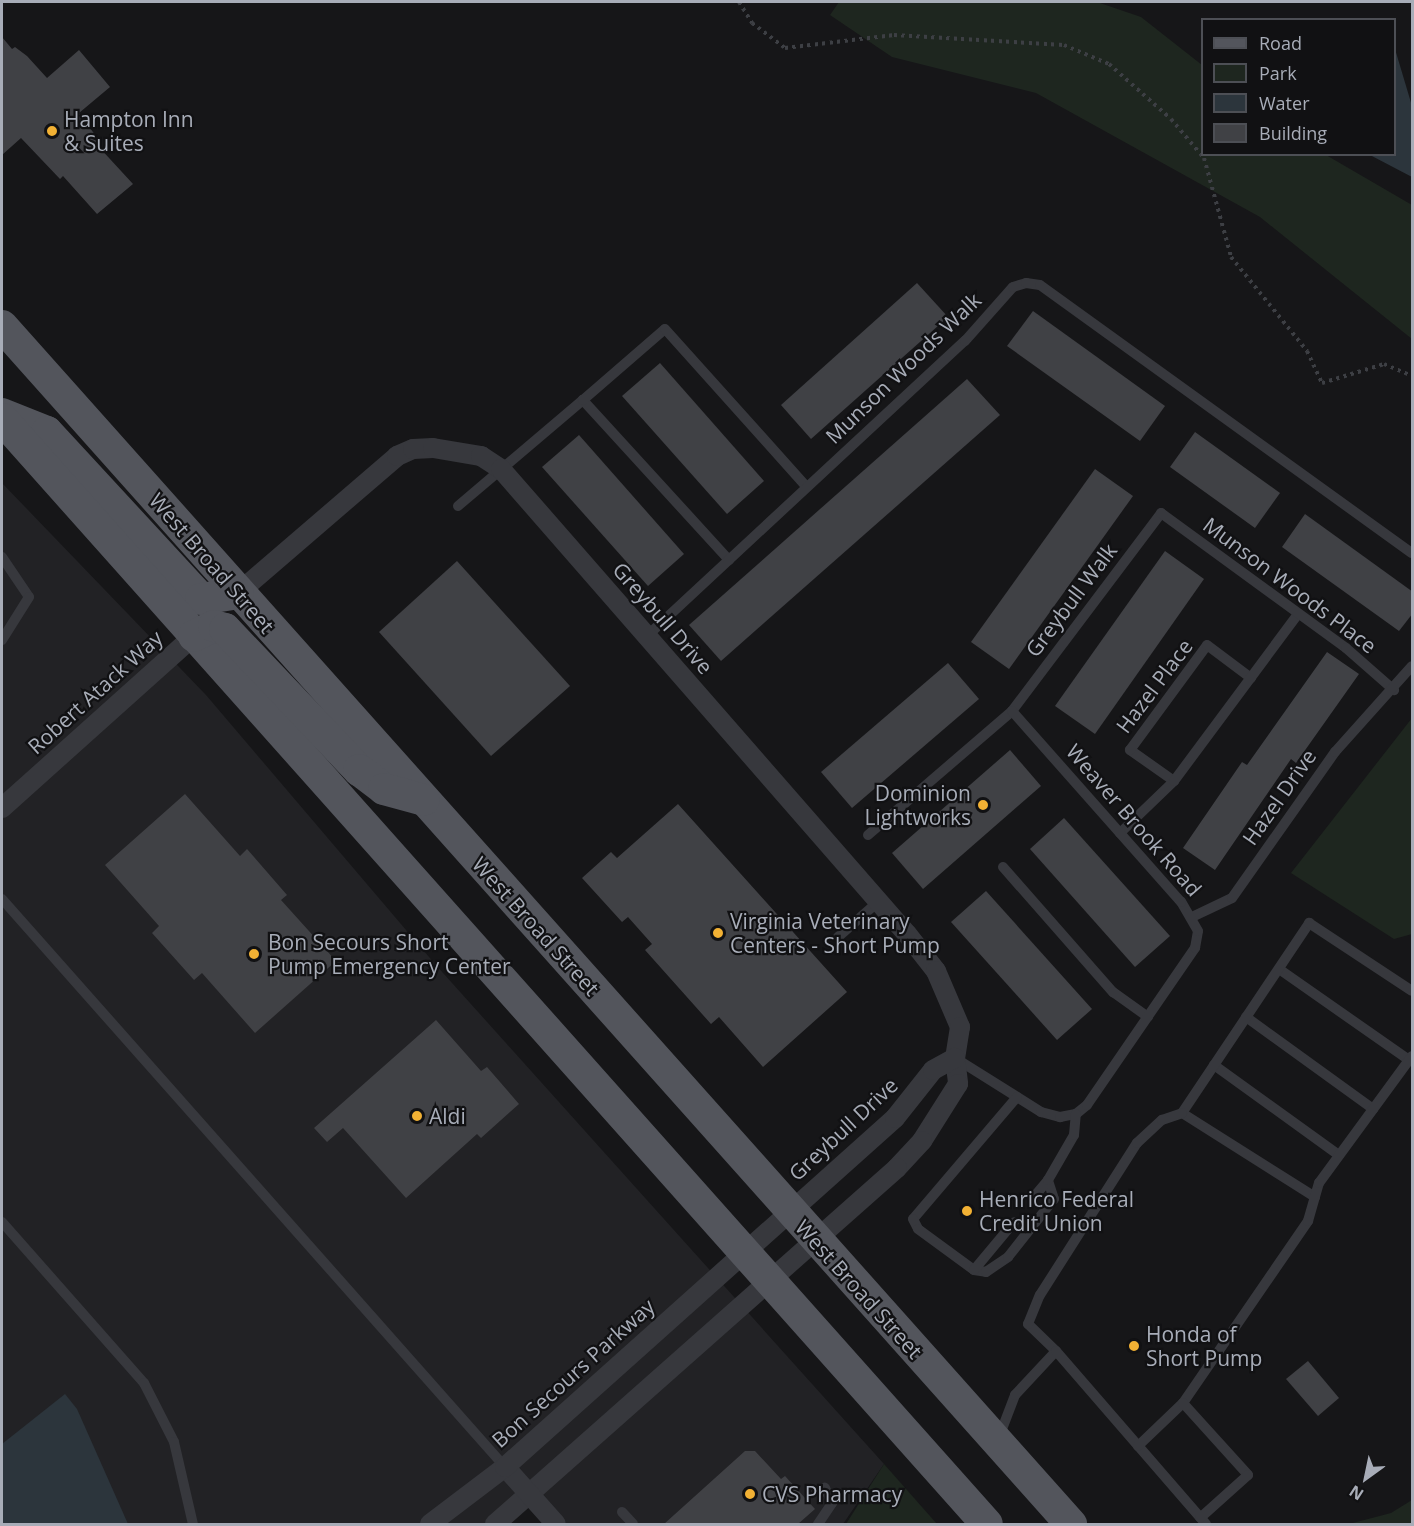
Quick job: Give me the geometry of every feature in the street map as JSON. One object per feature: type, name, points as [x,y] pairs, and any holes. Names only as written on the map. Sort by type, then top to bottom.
[{"type":"main road","name":"West Broad Street","points":[[2,326],[790,1212],[1071,1524]]},
{"type":"main road","points":[[2,414],[47,432],[201,599],[238,593]]},
{"type":"main road","points":[[2,419],[987,1524]]},
{"type":"main road","points":[[194,636],[214,626],[225,629],[359,770],[384,789],[424,800]]},
{"type":"street","name":"Greybull Drive","points":[[238,593],[397,456],[413,449],[463,451],[482,456],[501,469],[879,901],[936,971],[953,1003],[960,1027],[955,1058],[958,1084],[922,1141],[770,1281]]},
{"type":"street","name":"Robert Atack Way","points":[[2,808],[194,636]]},
{"type":"street","name":"Greybull Drive","points":[[744,1252],[895,1118],[933,1070],[955,1058]]},
{"type":"street","name":"Bon Secours Parkway","points":[[430,1524],[505,1467],[744,1252]]},
{"type":"street","points":[[495,1524],[770,1281]]},
{"type":"street","points":[[505,1467],[556,1524]]},
{"type":"lane","name":"Munson Woods Walk","points":[[647,636],[965,341],[1013,287],[1026,283],[1040,285],[1413,553]]},
{"type":"lane","points":[[458,506],[664,329],[807,487]]},
{"type":"lane","points":[[583,400],[729,560]]},
{"type":"lane","name":"Munson Woods Place","points":[[1161,513],[1346,648],[1394,690]]},
{"type":"lane","name":"Greybull Walk","points":[[868,834],[1012,711],[1161,513]]},
{"type":"lane","points":[[2,557],[29,597],[2,640]]},
{"type":"lane","points":[[1120,833],[1173,781],[1298,614]]},
{"type":"lane","name":"Hazel Place","points":[[1173,781],[1130,750],[1207,645],[1251,678]]},
{"type":"lane","points":[[1394,690],[1413,666]]},
{"type":"lane","name":"Hazel Drive","points":[[1192,917],[1232,898],[1335,753],[1394,690]]},
{"type":"lane","name":"Weaver Brook Road","points":[[1012,711],[1192,917],[1198,931],[1195,948],[1087,1105],[1076,1114]]},
{"type":"lane","points":[[1003,867],[1113,992],[1148,1017]]},
{"type":"lane","points":[[2,899],[505,1467]]},
{"type":"lane","points":[[838,937],[879,901]]},
{"type":"lane","points":[[1183,1403],[1248,1475],[1203,1521],[1056,1352],[1028,1324],[1040,1295],[1137,1143],[1162,1120],[1182,1113],[1309,923],[1413,991]]},
{"type":"lane","points":[[1138,1446],[1183,1403],[1308,1221],[1319,1183],[1411,1058],[1279,969]]},
{"type":"lane","points":[[1246,1017],[1373,1109]]},
{"type":"lane","points":[[955,1058],[1041,1112],[1060,1117],[1076,1114],[1074,1135],[1048,1180],[1033,1198]]},
{"type":"lane","points":[[1214,1065],[1340,1155]]},
{"type":"lane","points":[[1017,1097],[913,1219],[918,1229],[974,1270],[994,1269],[1020,1244],[1054,1199],[1048,1180]]},
{"type":"lane","points":[[1182,1113],[1315,1197]]},
{"type":"lane","points":[[2,1222],[144,1383],[174,1442],[193,1524]]},
{"type":"lane","points":[[974,1270],[1014,1222]]},
{"type":"lane","points":[[997,1443],[1015,1395],[1056,1352]]},
{"type":"lane","points":[[818,1524],[831,1503],[825,1488]]},
{"type":"lane","points":[[622,1512],[633,1524]]},
{"type":"path","points":[[739,2],[752,23],[785,48],[894,35],[1064,45],[1083,50],[1109,64],[1171,119],[1201,154]]},
{"type":"path","points":[[1202,156],[1231,257],[1307,351],[1322,383],[1384,364],[1413,376]]},
{"type":"shaded area","points":[[2,483],[206,695],[435,964],[884,1464],[843,1524],[559,1524],[531,1495],[491,1524],[2,1524]]},
{"type":"green space","points":[[839,2],[1097,2],[1141,17],[1201,64],[1201,156],[1328,156],[1412,205],[1412,339],[1260,217],[1036,93],[892,57],[830,15]]},
{"type":"green space","points":[[1412,718],[1412,934],[1394,939],[1291,873]]},
{"type":"green space","points":[[884,1464],[937,1524],[846,1524]]},
{"type":"green space","points":[[1412,1500],[1412,1524],[1349,1524],[1391,1513]]},
{"type":"water","points":[[1396,52],[1412,106],[1412,177],[1372,156],[1396,156]]},
{"type":"water","points":[[65,1394],[77,1409],[128,1524],[2,1524],[2,1444]]},
{"type":"building","name":"Hampton Inn & Suites","points":[[2,37],[12,49],[15,47],[27,56],[47,78],[79,50],[110,87],[79,113],[101,143],[98,146],[133,184],[97,214],[63,176],[60,179],[21,138],[2,155]]},
{"type":"building","points":[[917,283],[948,317],[811,439],[781,405]]},
{"type":"building","points":[[1033,311],[1165,406],[1140,441],[1007,346]]},
{"type":"building","points":[[660,363],[764,481],[727,514],[622,396]]},
{"type":"building","points":[[967,379],[1000,415],[721,661],[689,625]]},
{"type":"building","points":[[1195,432],[1280,493],[1255,528],[1170,467]]},
{"type":"building","points":[[579,435],[684,554],[648,586],[542,467]]},
{"type":"building","points":[[1095,469],[1133,496],[1009,669],[971,642]]},
{"type":"building","points":[[1305,514],[1413,592],[1413,613],[1399,631],[1282,547]]},
{"type":"building","points":[[1165,551],[1204,579],[1095,734],[1055,706]]},
{"type":"building","points":[[457,561],[570,686],[491,756],[379,632]]},
{"type":"building","points":[[1327,652],[1359,674],[1296,763],[1291,759],[1215,870],[1183,848],[1242,762],[1247,765]]},
{"type":"building","points":[[948,663],[979,699],[852,808],[821,772]]},
{"type":"building","points":[[1010,750],[1041,786],[923,889],[892,853]]},
{"type":"building","points":[[185,794],[240,856],[247,849],[287,895],[281,900],[336,961],[255,1033],[202,973],[194,980],[152,933],[159,926],[105,865]]},
{"type":"building","name":"Virginia Veterinary Centers - Short Pump","points":[[678,804],[847,992],[763,1067],[719,1017],[711,1024],[645,950],[652,944],[628,917],[622,922],[582,878],[611,852],[617,858]]},
{"type":"building","points":[[1064,818],[1170,936],[1135,967],[1030,849]]},
{"type":"building","points":[[986,891],[1092,1009],[1057,1040],[951,922]]},
{"type":"building","name":"Aldi","points":[[436,1020],[481,1071],[487,1067],[519,1104],[481,1138],[477,1134],[406,1198],[343,1128],[327,1142],[314,1128]]},
{"type":"building","points":[[1308,1361],[1339,1398],[1318,1416],[1286,1379]]},
{"type":"building","name":"CVS Pharmacy","points":[[745,1451],[755,1451],[781,1479],[785,1476],[815,1509],[798,1524],[664,1524]]},
{"type":"place","name":"Hampton Inn & Suites","points":[[52,131]]},
{"type":"place","name":"Dominion Lightworks","points":[[983,805]]},
{"type":"place","name":"Virginia Veterinary Centers - Short Pump","points":[[718,933]]},
{"type":"place","name":"Bon Secours Short Pump Emergency Center","points":[[254,954]]},
{"type":"place","name":"Aldi","points":[[417,1116]]},
{"type":"place","name":"Henrico Federal Credit Union","points":[[967,1211]]},
{"type":"place","name":"Honda of Short Pump","points":[[1134,1346]]},
{"type":"place","name":"CVS Pharmacy","points":[[750,1494]]}]
